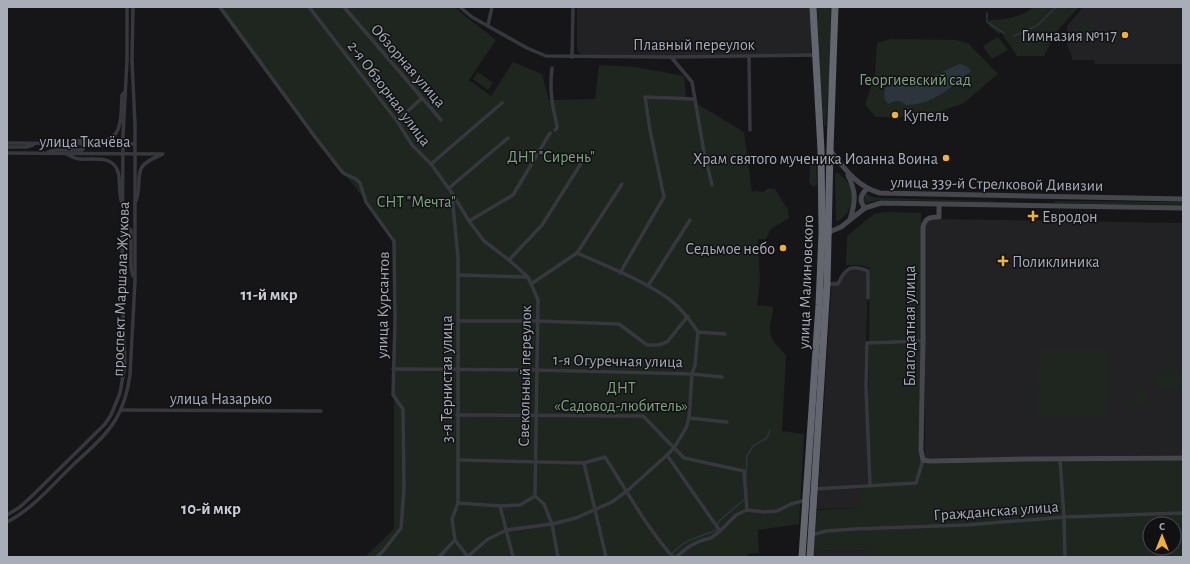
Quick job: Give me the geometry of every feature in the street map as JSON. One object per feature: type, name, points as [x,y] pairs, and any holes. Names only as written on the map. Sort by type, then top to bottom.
[{"type":"highway","name":"улица Малиновского","points":[[810,557],[828,284],[822,150],[813,7]]},
{"type":"highway","name":"улица Малиновского","points":[[802,557],[825,233],[830,148],[835,7]]},
{"type":"main road","name":"улица 339-й Стрелковой Дивизии","points":[[830,148],[847,172],[867,189],[880,194],[1183,199]]},
{"type":"main road","points":[[847,172],[854,189],[855,197],[850,220]]},
{"type":"main road","points":[[865,208],[860,198],[863,192],[867,189]]},
{"type":"main road","points":[[997,206],[999,205],[1000,201],[998,196]]},
{"type":"main road","points":[[1012,196],[1008,201],[1012,206]]},
{"type":"main road","name":"улица 339-й Стрелковой Дивизии","points":[[825,233],[841,227],[865,208],[881,203],[1183,208]]},
{"type":"main road","name":"Благодатная улица","points":[[923,460],[921,450],[923,227],[924,222],[931,217],[939,217],[939,205]]},
{"type":"main road","points":[[923,460],[1183,458]]},
{"type":"street","name":"проспект Маршала Жукова","points":[[7,515],[20,507],[99,430],[111,415],[123,385],[125,366],[122,288],[123,153],[127,7]]},
{"type":"street","name":"проспект Маршала Жукова","points":[[7,522],[35,502],[104,435],[121,410],[126,395],[130,375],[135,281],[135,144],[132,60],[133,7]]},
{"type":"street","name":"улица Курсантов","points":[[220,7],[343,173],[356,179],[360,183],[366,202],[394,241],[395,320],[393,395],[403,409],[404,489],[401,528],[377,557]]},
{"type":"street","name":"2-я Обзорная улица","points":[[309,7],[397,122],[412,145],[431,164],[452,193]]},
{"type":"street","name":"Обзорная улица","points":[[344,7],[441,120]]},
{"type":"street","name":"Плавный переулок","points":[[460,7],[472,17],[527,48],[546,56],[671,57],[816,55]]},
{"type":"street","points":[[488,26],[492,7]]},
{"type":"street","points":[[572,57],[573,7]]},
{"type":"street","points":[[749,56],[750,130]]},
{"type":"street","points":[[671,57],[692,82],[704,152],[712,186]]},
{"type":"street","points":[[552,68],[550,83],[557,125],[555,130]]},
{"type":"street","points":[[65,144],[76,140],[104,140],[114,136],[119,125],[122,95],[125,91]]},
{"type":"street","points":[[620,273],[664,197],[650,130],[645,97],[694,98]]},
{"type":"street","points":[[397,122],[422,98]]},
{"type":"street","points":[[431,164],[502,103]]},
{"type":"street","points":[[470,221],[513,195],[550,133]]},
{"type":"street","points":[[449,188],[508,138]]},
{"type":"street","name":"улица Ткачёва","points":[[7,143],[135,144]]},
{"type":"street","points":[[7,147],[26,147],[36,144]]},
{"type":"street","points":[[45,153],[55,150],[82,150],[84,148],[82,144]]},
{"type":"street","name":"улица Ткачёва","points":[[7,153],[164,154],[149,160],[139,170],[138,193],[135,203]]},
{"type":"street","points":[[64,153],[77,159],[104,159],[111,162],[118,172],[119,196],[123,205]]},
{"type":"street","points":[[509,260],[542,225],[585,157]]},
{"type":"street","points":[[531,284],[578,253],[622,184]]},
{"type":"street","name":"Свекольный переулок","points":[[452,193],[484,241],[528,277],[538,300],[534,461],[535,496]]},
{"type":"street","name":"3-я Тернистая улица","points":[[452,193],[458,258],[458,504],[452,519],[455,540]]},
{"type":"street","points":[[648,286],[690,220]]},
{"type":"street","points":[[123,228],[131,230],[131,268],[135,281]]},
{"type":"street","points":[[439,557],[455,540],[468,557],[488,539],[507,530],[552,524],[576,518],[612,502],[627,491],[674,448],[686,428],[689,418],[692,374],[695,365],[698,332],[688,316],[669,299],[648,286],[578,253]]},
{"type":"street","points":[[828,284],[838,284],[843,273],[853,267],[860,267],[868,271],[868,298]]},
{"type":"street","points":[[458,275],[528,277]]},
{"type":"street","points":[[458,321],[538,321],[619,324],[647,345],[658,346],[667,342],[688,316]]},
{"type":"street","points":[[698,332],[724,334]]},
{"type":"street","points":[[870,486],[866,388],[867,343],[923,341]]},
{"type":"street","name":"1-я Огуречная улица","points":[[393,369],[537,370],[692,374],[722,377]]},
{"type":"street","name":"улица Назарько","points":[[121,410],[321,411]]},
{"type":"street","points":[[457,415],[643,416],[684,458],[744,471],[747,510]]},
{"type":"street","points":[[689,418],[727,422]]},
{"type":"street","points":[[667,455],[720,531]]},
{"type":"street","points":[[459,460],[584,463],[605,457],[643,519],[661,543],[674,557],[700,541],[712,538],[736,515],[747,510],[765,512],[777,511],[791,504],[806,500]]},
{"type":"street","points":[[1060,459],[1065,557]]},
{"type":"street","name":"Благодатная улица","points":[[814,489],[916,483],[923,460]]},
{"type":"street","points":[[584,463],[606,557]]},
{"type":"street","points":[[458,504],[500,506],[520,505],[535,496],[544,504],[552,524],[558,557]]},
{"type":"street","points":[[500,506],[513,557]]},
{"type":"street","name":"Гражданская улица","points":[[811,536],[826,531],[854,529],[966,525],[1064,517],[1183,513]]},
{"type":"shaded area","points":[[577,7],[811,7],[811,56],[586,56],[579,53],[577,49]]},
{"type":"shaded area","name":"Гимназия №117","points":[[1083,7],[1183,7],[1183,64],[1095,64],[1094,60],[1072,60],[1072,56],[1067,45],[1067,26]]},
{"type":"shaded area","points":[[960,64],[968,67],[971,71],[949,89],[925,102],[906,105],[897,101],[888,104],[884,98],[885,88],[893,84],[921,81]]},
{"type":"shaded area","points":[[933,219],[1183,223],[1183,455],[925,458],[925,225]]},
{"type":"shaded area","points":[[854,269],[868,272],[865,386],[868,484],[859,484],[859,508],[817,509],[832,281],[841,281],[847,271]]},
{"type":"shaded area","points":[[868,550],[868,557],[814,557],[814,551]]},
{"type":"green space","name":"ДНТ «Садовод-любитель»","points":[[217,7],[456,7],[460,12],[496,40],[469,80],[491,96],[513,62],[542,74],[549,100],[595,99],[599,65],[635,67],[684,76],[686,97],[744,132],[752,192],[763,192],[768,188],[775,189],[788,210],[789,218],[771,229],[766,239],[758,239],[760,282],[757,305],[773,307],[770,326],[772,338],[786,355],[782,431],[804,434],[799,524],[758,530],[759,553],[747,554],[748,557],[365,557],[394,529],[394,237],[273,83]]},
{"type":"green space","points":[[817,7],[831,7],[826,126],[824,126]]},
{"type":"green space","points":[[1034,7],[1079,7],[1056,32],[1044,56],[1017,56],[1001,32],[999,34],[989,26],[989,20],[1013,17]]},
{"type":"green space","points":[[1074,24],[1093,24],[1093,34],[1074,34]]},
{"type":"green space","points":[[998,37],[1008,50],[992,59],[983,46]]},
{"type":"green space","name":"Георгиевский сад","points":[[890,39],[956,40],[968,43],[998,74],[964,103],[924,117],[876,117],[865,105],[875,74],[877,43]]},
{"type":"green space","points":[[478,72],[493,83],[488,90],[473,79]]},
{"type":"green space","points":[[814,161],[816,165],[817,185],[814,187],[809,182],[810,165]]},
{"type":"green space","points":[[836,173],[838,173],[845,180],[851,188],[853,197],[848,211],[838,221],[836,220]]},
{"type":"green space","points":[[865,193],[872,197],[880,198],[995,202],[880,200],[865,203]]},
{"type":"green space","points":[[1055,201],[1183,202],[1183,205],[1055,203]]},
{"type":"green space","points":[[884,212],[921,213],[921,462],[1183,460],[1183,557],[868,557],[868,550],[814,551],[815,536],[827,532],[877,529],[876,527],[827,530],[815,533],[817,510],[859,508],[859,487],[871,487],[868,408],[870,268],[861,265],[846,265],[847,236],[874,214]]},
{"type":"green space","points":[[1039,351],[1107,351],[1106,416],[1038,416]]},
{"type":"green space","points":[[1167,365],[1172,368],[1182,379],[1181,384],[1174,388],[1156,387],[1152,383],[1153,378]]},
{"type":"green space","points":[[1143,389],[1147,390],[1149,402],[1131,403],[1131,401]]},
{"type":"waterway","points":[[1014,36],[1038,25],[1056,7]]},
{"type":"waterway","points":[[987,13],[987,22],[1004,33]]},
{"type":"waterway","points":[[746,477],[747,456],[753,446],[767,438],[770,430]]},
{"type":"waterway","points":[[670,557],[684,543],[716,530],[719,521],[745,499]]},
{"type":"place","name":"Гимназия №117","points":[[1125,35]]},
{"type":"place","name":"Купель","points":[[895,115]]},
{"type":"place","name":"Храм святого мученика Иоанна Воина","points":[[946,158]]},
{"type":"place","name":"Евродон","points":[[1033,216]]},
{"type":"place","name":"Седьмое небо","points":[[783,248]]},
{"type":"place","name":"Поликлиника","points":[[1003,261]]},
{"type":"district","name":"11-й мкр","points":[[269,294]]},
{"type":"district","name":"10-й мкр","points":[[211,508]]},
{"type":"park label","name":"ДНТ \"Сирень\"","points":[[551,156]]},
{"type":"park label","name":"СНТ \"Мечта\"","points":[[416,201]]}]
